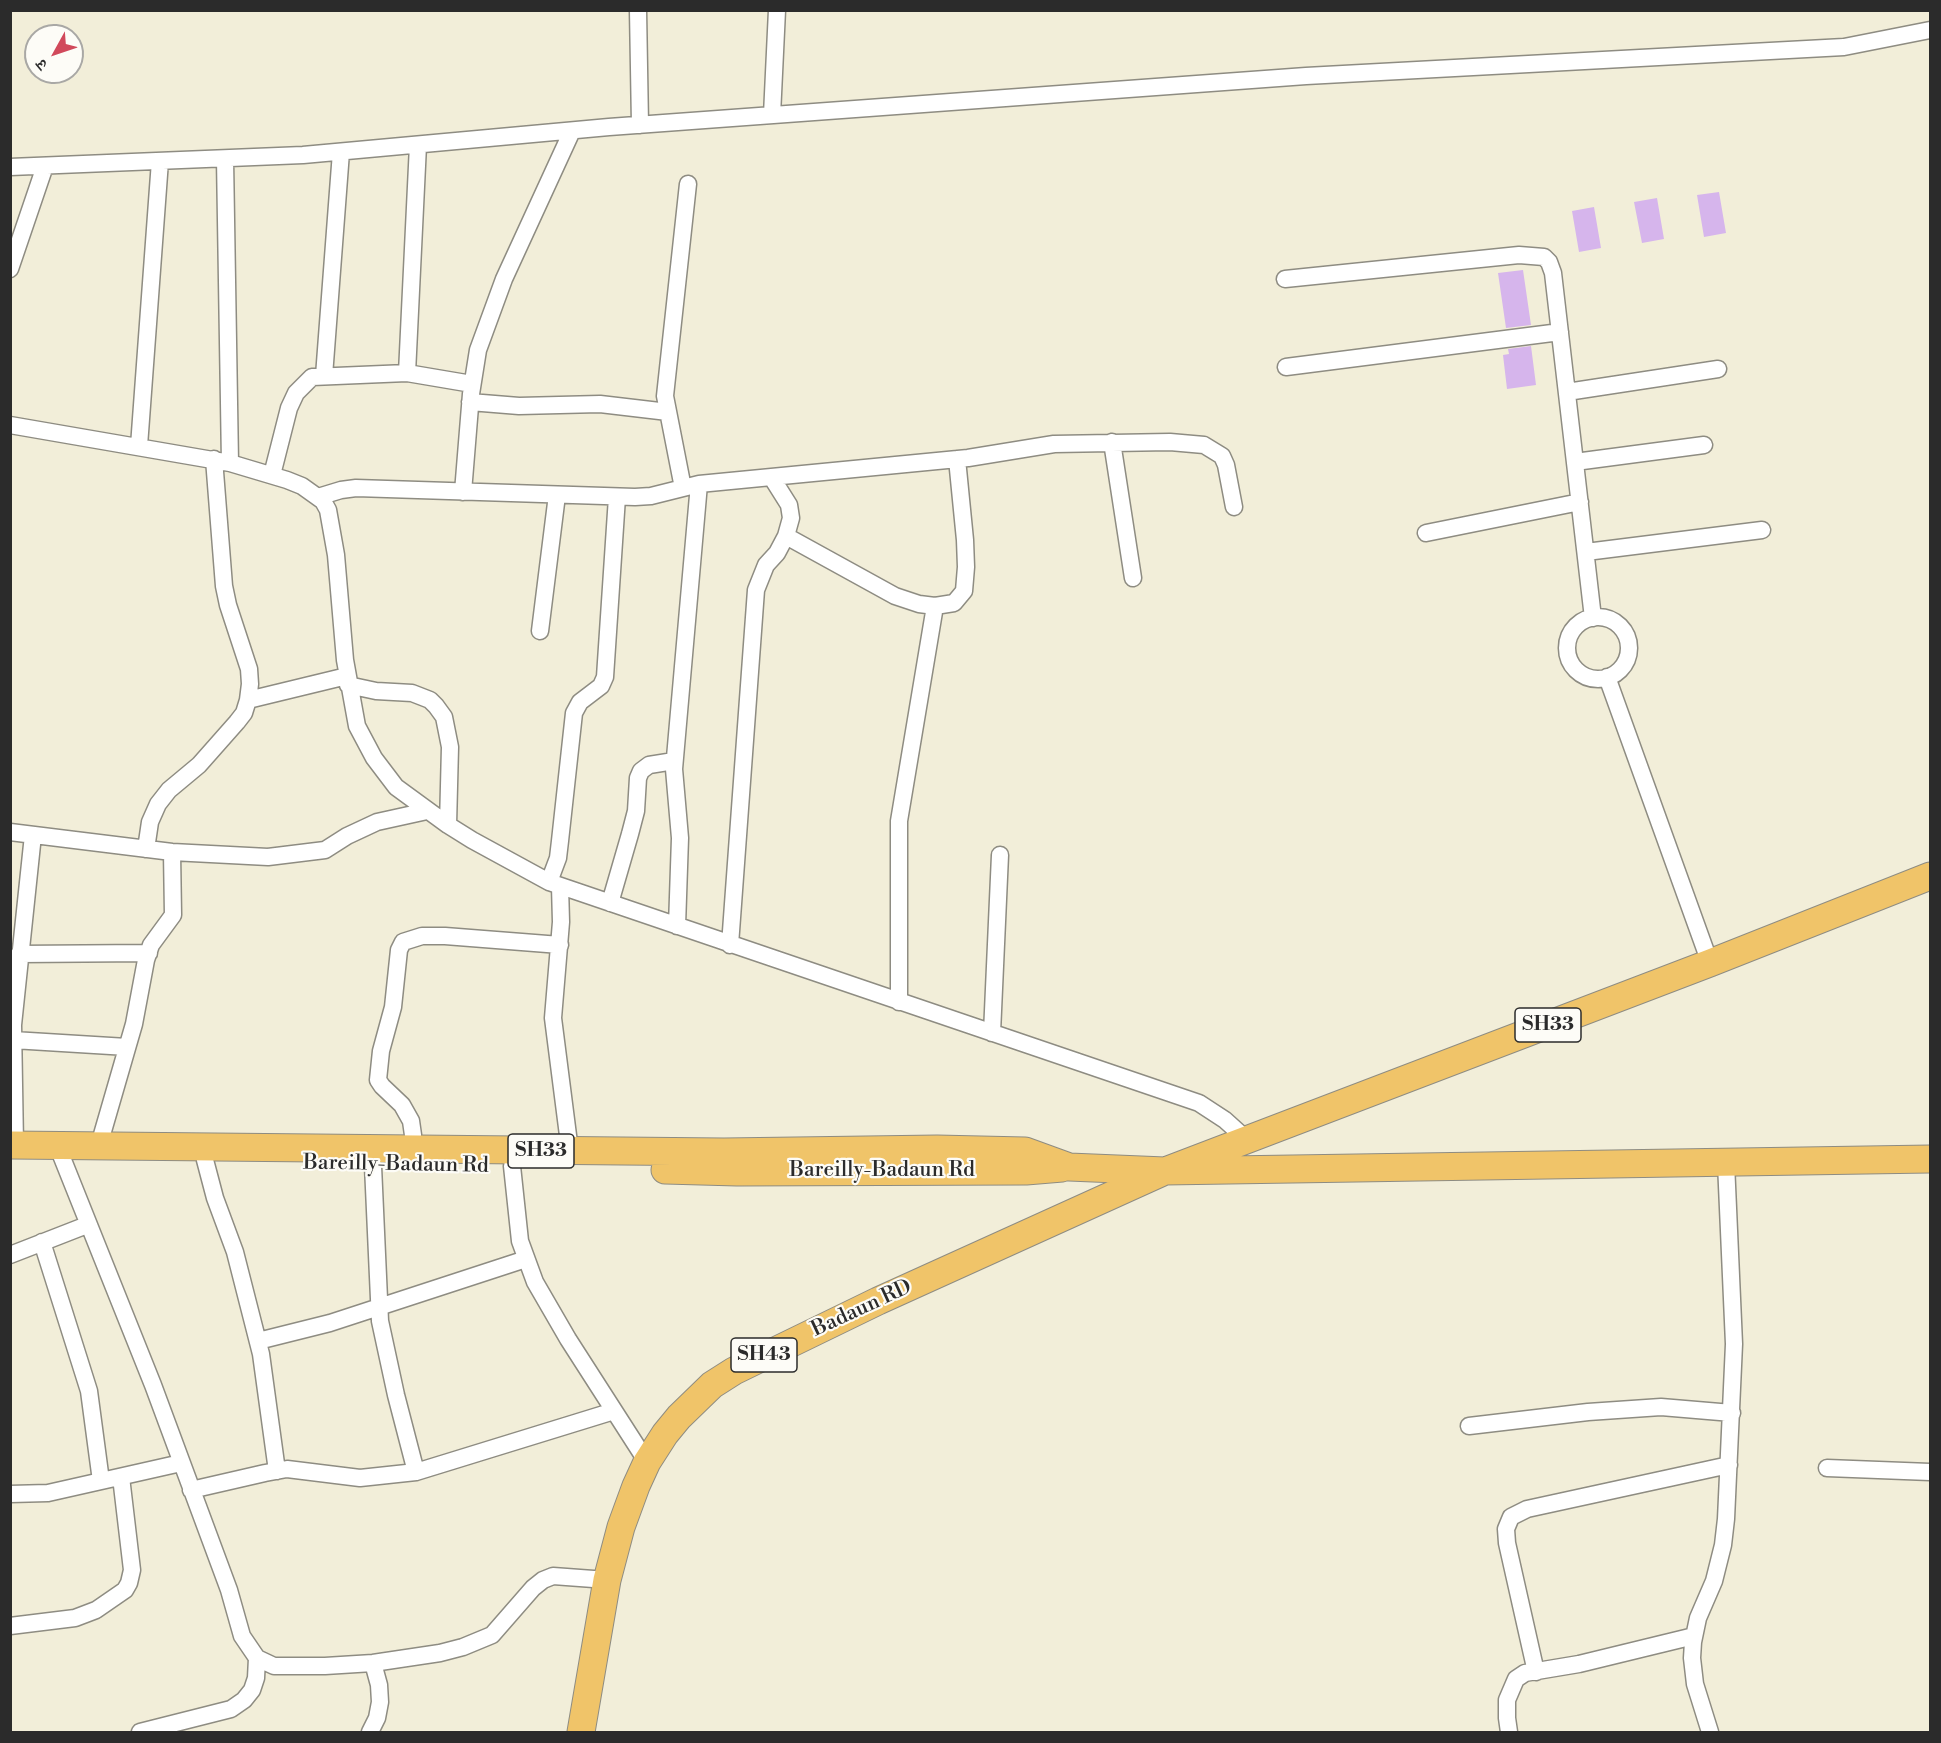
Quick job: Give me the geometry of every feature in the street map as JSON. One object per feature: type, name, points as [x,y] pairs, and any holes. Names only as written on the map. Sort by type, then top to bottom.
[{"type":"main road","name":"SH33","points":[[1165,1171],[1710,963],[1930,876]]},
{"type":"main road","name":"SH33","points":[[59,1153],[99,1145],[413,1150],[1025,1151],[1069,1167],[1165,1171],[1930,1159]]},
{"type":"main road","name":"Bareilly-Badaun Rd","points":[[12,1150],[374,1166],[512,1166],[737,1172],[1026,1171],[1069,1167]]},
{"type":"main road","name":"Badaun RD","points":[[581,1732],[607,1580],[621,1527],[636,1486],[647,1462],[665,1434],[712,1385],[734,1371],[889,1296],[1165,1171]]},
{"type":"street","points":[[638,10],[640,125]]},
{"type":"street","points":[[772,115],[777,10]]},
{"type":"street","points":[[10,167],[340,152],[640,125],[1333,74],[1844,47],[1930,30]]},
{"type":"street","points":[[463,492],[470,402],[478,350],[504,279],[572,131]]},
{"type":"street","points":[[407,373],[418,145]]},
{"type":"street","points":[[324,376],[340,152]]},
{"type":"street","points":[[146,849],[150,822],[158,804],[169,790],[199,765],[237,722],[248,700],[250,684],[249,669],[224,586],[222,461],[225,159]]},
{"type":"street","points":[[139,446],[160,161]]},
{"type":"street","points":[[10,269],[18,225],[45,166]]},
{"type":"street","points":[[677,926],[680,838],[674,761],[691,486],[668,412],[665,383],[688,184]]},
{"type":"street","points":[[1285,279],[1519,255],[1544,257],[1550,262],[1593,618]]},
{"type":"street","points":[[1286,367],[1560,332]]},
{"type":"street","points":[[1567,392],[1718,369]]},
{"type":"street","points":[[272,475],[289,408],[296,393],[312,377],[407,373],[472,384]]},
{"type":"street","points":[[470,402],[519,406],[600,404],[668,412]]},
{"type":"street","points":[[10,424],[222,461],[302,486],[318,497],[328,510],[332,529],[348,680],[357,726],[374,758],[396,787],[448,825],[555,884],[1198,1103],[1225,1120],[1246,1139]]},
{"type":"street","points":[[1112,442],[1133,578]]},
{"type":"street","points":[[318,497],[356,488],[618,497],[651,496],[691,486],[957,459],[1054,444],[1170,442],[1204,445],[1222,456],[1227,465],[1234,507]]},
{"type":"street","points":[[1575,462],[1704,445]]},
{"type":"street","points":[[786,536],[894,596],[919,604],[935,606],[954,603],[964,591],[965,540],[957,459]]},
{"type":"street","points":[[730,945],[756,590],[766,566],[777,553],[786,536],[790,518],[789,505],[772,477]]},
{"type":"street","points":[[540,630],[557,495]]},
{"type":"street","points":[[570,1151],[553,1018],[560,945],[555,884],[574,713],[580,702],[601,686],[604,677],[618,497]]},
{"type":"street","points":[[1426,533],[1580,502]]},
{"type":"street","points":[[1586,552],[1762,530]]},
{"type":"street","points":[[899,1002],[899,821],[935,606]]},
{"type":"street","points":[[1593,618],[1612,621],[1620,627],[1629,647],[1623,667],[1615,674],[1595,679],[1577,671],[1567,654],[1570,635],[1584,621],[1593,618]]},
{"type":"street","points":[[1607,677],[1710,963]]},
{"type":"street","points":[[248,700],[348,680],[376,691],[412,693],[430,700],[444,717],[450,747],[448,825]]},
{"type":"street","points":[[610,903],[636,810],[638,778],[641,771],[649,765],[674,761]]},
{"type":"street","points":[[10,832],[172,852],[268,857],[315,853],[377,822],[427,811]]},
{"type":"street","points":[[12,1150],[13,1040],[19,954],[33,835]]},
{"type":"street","points":[[99,1145],[127,1047],[149,953],[173,915],[172,852]]},
{"type":"street","points":[[992,1033],[1000,855]]},
{"type":"street","points":[[413,1150],[411,1121],[402,1105],[378,1080],[381,1051],[393,1007],[399,950],[403,942],[422,936],[445,936],[560,945]]},
{"type":"street","points":[[19,954],[149,953]]},
{"type":"street","points":[[13,1040],[127,1047]]},
{"type":"street","points":[[59,1153],[134,1334],[229,1590],[243,1636],[257,1658],[274,1666],[373,1663],[440,1653],[463,1647],[492,1635],[533,1588],[543,1580],[553,1576],[607,1580]]},
{"type":"street","points":[[205,1160],[215,1198],[235,1252],[258,1341],[277,1471]]},
{"type":"street","points":[[1710,1732],[1695,1684],[1692,1658],[1698,1618],[1714,1581],[1724,1545],[1732,1413],[1733,1307],[1726,1163]]},
{"type":"street","points":[[374,1166],[379,1306],[384,1344],[416,1472]]},
{"type":"street","points":[[512,1166],[517,1226],[526,1259],[550,1308],[647,1462]]},
{"type":"street","points":[[10,1255],[87,1225]]},
{"type":"street","points":[[42,1242],[89,1390],[101,1481]]},
{"type":"street","points":[[258,1341],[309,1329],[526,1259]]},
{"type":"street","points":[[1469,1426],[1588,1412],[1661,1407],[1732,1413]]},
{"type":"street","points":[[191,1490],[277,1471],[302,1470],[360,1478],[416,1472],[614,1411]]},
{"type":"street","points":[[10,1494],[48,1493],[181,1463]]},
{"type":"street","points":[[1536,1672],[1507,1543],[1506,1529],[1511,1517],[1527,1509],[1729,1465]]},
{"type":"street","points":[[1827,1468],[1930,1472]]},
{"type":"street","points":[[10,1626],[75,1618],[96,1610],[125,1590],[132,1570],[121,1477]]},
{"type":"street","points":[[1509,1732],[1507,1700],[1516,1679],[1525,1673],[1694,1636]]},
{"type":"street","points":[[140,1732],[187,1727],[231,1709],[244,1700],[252,1690],[256,1678],[257,1658]]},
{"type":"street","points":[[370,1732],[377,1718],[380,1702],[379,1685],[373,1663]]},
{"type":"building","points":[[1719,192],[1726,233],[1704,237],[1697,195]]},
{"type":"building","points":[[1657,198],[1664,239],[1642,243],[1634,202]]},
{"type":"building","points":[[1594,207],[1601,248],[1579,252],[1572,211]]},
{"type":"building","points":[[1523,270],[1531,325],[1506,328],[1498,273]]},
{"type":"building","points":[[1531,346],[1536,385],[1507,389],[1503,355],[1509,354],[1508,349]]}]
